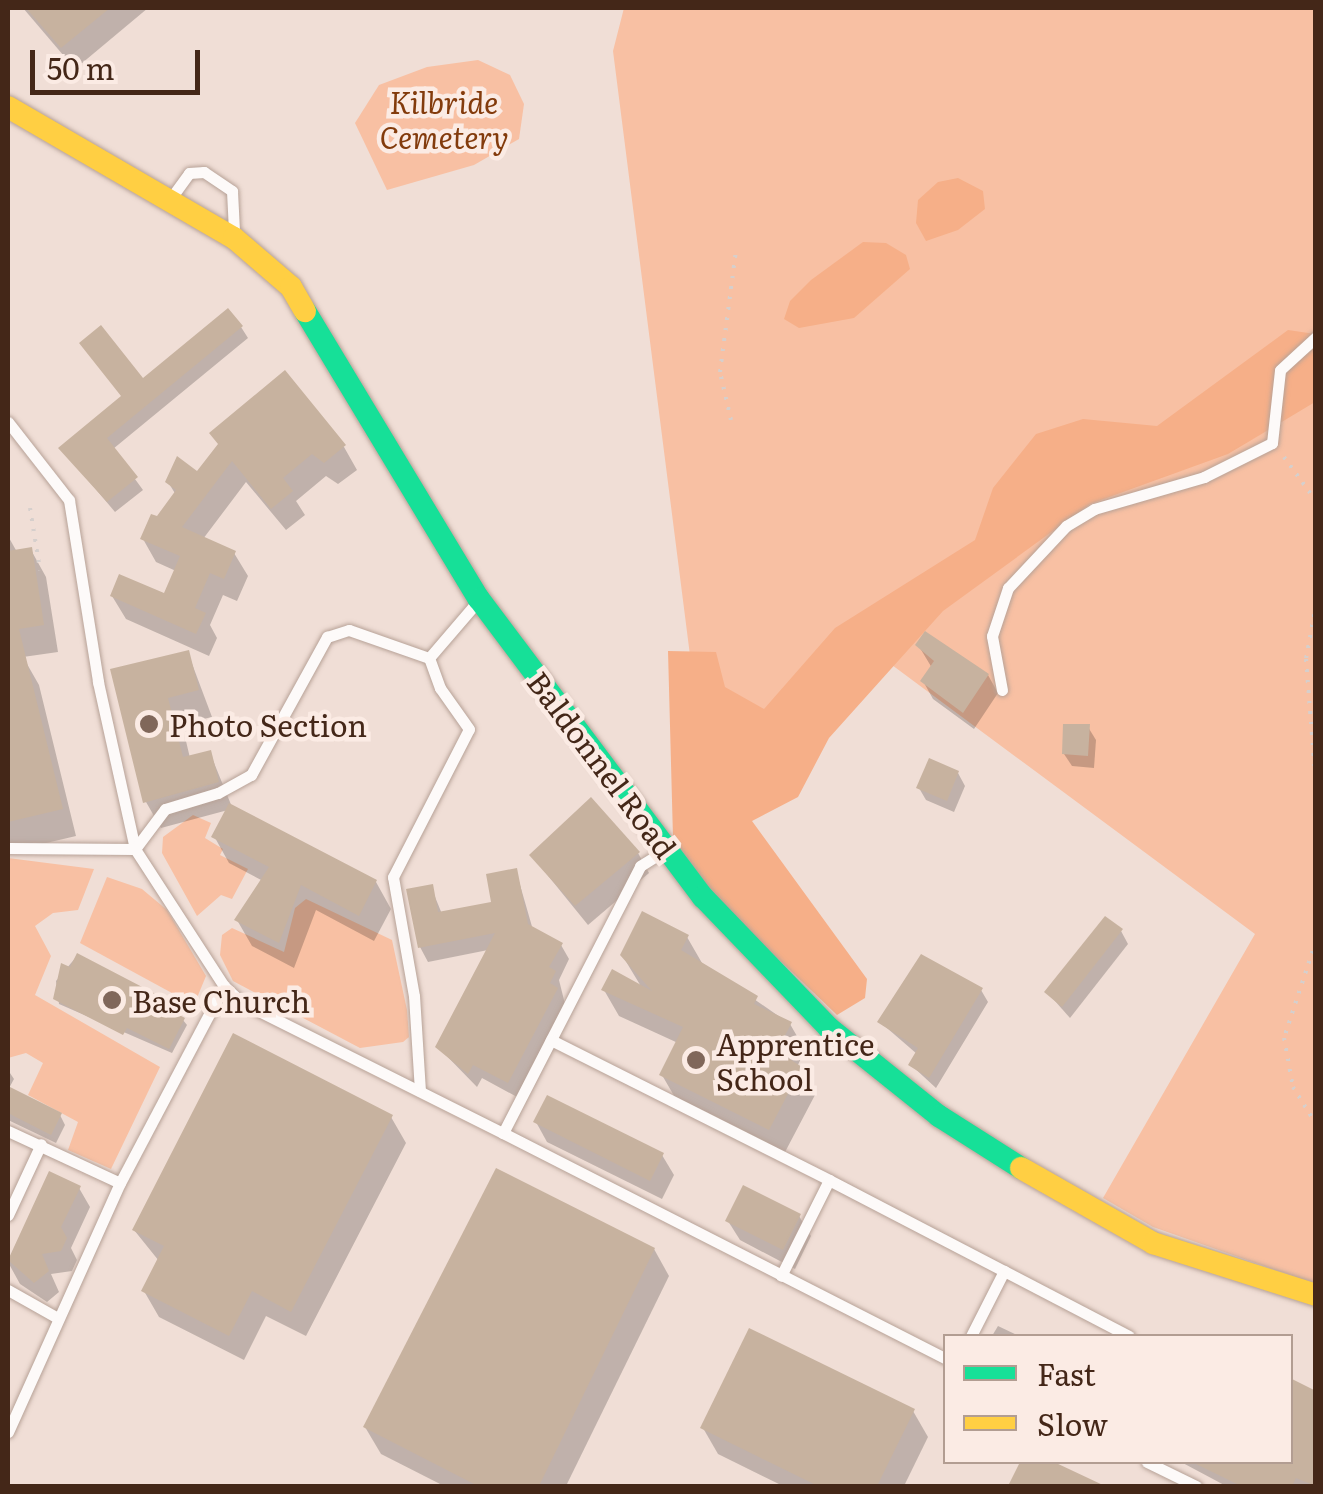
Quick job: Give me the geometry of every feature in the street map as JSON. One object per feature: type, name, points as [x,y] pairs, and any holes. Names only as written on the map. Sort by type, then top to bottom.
[{"type":"street","name":"Baldonnel Road","points":[[8,107],[234,238],[312,312],[410,492],[479,598],[668,849],[786,987],[938,1116],[1098,1216],[1153,1242],[1316,1296]]},
{"type":"lane","points":[[170,198],[196,171],[228,186],[234,238]]},
{"type":"lane","points":[[1002,690],[992,636],[996,609],[1066,526],[1094,510],[1204,476],[1272,443],[1280,370],[1316,337]]},
{"type":"lane","points":[[8,422],[69,500],[98,682],[135,849],[224,986],[241,1002],[943,1357]]},
{"type":"lane","points":[[429,658],[479,598]]},
{"type":"lane","points":[[135,849],[165,808],[218,793],[251,774],[337,631],[429,658]]},
{"type":"lane","points":[[420,1091],[414,996],[393,877],[469,729],[440,688],[429,658]]},
{"type":"lane","points":[[8,848],[135,849]]},
{"type":"lane","points":[[503,1133],[640,866],[668,849]]},
{"type":"lane","points":[[8,1432],[56,1317],[120,1183],[224,986]]},
{"type":"lane","points":[[550,1040],[1125,1334]]},
{"type":"lane","points":[[8,1131],[120,1183]]},
{"type":"lane","points":[[8,1216],[41,1144]]},
{"type":"lane","points":[[781,1276],[830,1180]]},
{"type":"lane","points":[[972,1334],[1004,1270]]},
{"type":"lane","points":[[8,1290],[56,1317]]},
{"type":"lane","points":[[1151,1464],[1196,1486]]},
{"type":"path","points":[[731,420],[720,372],[736,250]]},
{"type":"path","points":[[1272,443],[1315,497]]},
{"type":"path","points":[[30,508],[40,570]]},
{"type":"path","points":[[1316,604],[1306,659],[1316,786]]},
{"type":"path","points":[[1316,941],[1284,1038],[1293,1087],[1316,1124]]},
{"type":"green space","points":[[624,8],[1315,8],[1315,1284],[1153,1227],[1103,1198],[1255,934],[865,645],[706,781],[613,51]]},
{"type":"green space","name":"Kilbride Cemetery","points":[[478,60],[510,75],[524,104],[519,139],[474,165],[387,190],[355,123],[379,85],[427,67]]},
{"type":"green space","points":[[193,815],[211,823],[205,838],[223,849],[220,855],[248,869],[232,899],[221,895],[197,916],[162,853],[163,837]]},
{"type":"green space","points":[[8,858],[94,869],[78,910],[53,913],[35,926],[51,956],[35,995],[160,1067],[111,1169],[68,1150],[78,1122],[28,1095],[43,1063],[26,1053],[8,1058]]},
{"type":"green space","points":[[107,877],[142,889],[167,910],[206,976],[194,1005],[80,943]]},
{"type":"green space","points":[[306,899],[392,940],[407,1010],[409,1037],[403,1042],[360,1048],[233,981],[220,955],[222,935],[232,928],[284,952],[295,908]]},
{"type":"shaded area","points":[[958,178],[983,191],[985,209],[958,230],[926,241],[916,223],[918,200],[938,182]]},
{"type":"shaded area","points":[[863,242],[886,243],[906,255],[910,269],[854,318],[799,328],[784,319],[790,301],[811,280]]},
{"type":"shaded area","points":[[1288,330],[1315,334],[1315,402],[1228,454],[1090,504],[943,611],[829,738],[798,797],[752,821],[867,979],[865,998],[837,1015],[717,900],[673,838],[668,651],[716,652],[725,687],[764,709],[835,628],[975,540],[993,488],[1036,434],[1083,419],[1157,426]]},
{"type":"building","points":[[26,8],[110,8],[61,48]]},
{"type":"building","points":[[228,308],[243,326],[107,438],[138,477],[107,502],[58,448],[121,396],[79,343],[101,325],[143,378]]},
{"type":"building","points":[[285,370],[346,445],[324,463],[312,454],[283,478],[293,491],[271,509],[232,461],[182,527],[236,551],[224,579],[210,573],[195,608],[206,613],[196,634],[110,596],[119,574],[164,593],[180,556],[140,539],[151,514],[157,516],[176,490],[165,482],[177,456],[197,471],[218,444],[209,433]]},
{"type":"building","points":[[32,547],[44,625],[19,629],[63,809],[8,822],[8,551]]},
{"type":"building","points":[[925,631],[989,674],[963,713],[920,681],[934,661],[915,645]]},
{"type":"building","name":"Photo Section","points":[[189,650],[199,690],[168,698],[183,757],[211,750],[219,782],[143,803],[110,669]]},
{"type":"building","points":[[1063,724],[1090,724],[1088,756],[1062,754]]},
{"type":"building","points":[[929,758],[959,771],[947,801],[916,788]]},
{"type":"building","points":[[591,797],[640,852],[575,906],[529,855]]},
{"type":"building","points":[[229,803],[377,880],[359,916],[301,885],[279,943],[234,920],[269,867],[211,837]]},
{"type":"building","points":[[517,868],[528,924],[563,943],[549,967],[556,971],[550,983],[558,988],[508,1083],[473,1065],[468,1074],[435,1047],[495,933],[418,948],[406,889],[433,884],[438,912],[491,902],[486,874]]},
{"type":"building","points":[[642,911],[689,935],[681,950],[758,996],[754,1004],[792,1022],[777,1051],[802,1067],[769,1130],[659,1075],[683,1027],[601,990],[612,969],[652,991],[620,955]]},
{"type":"building","points":[[1105,916],[1123,929],[1062,1007],[1044,992]]},
{"type":"building","name":"Base Church","points":[[77,953],[171,1002],[168,1009],[185,1018],[169,1049],[127,1028],[123,1035],[53,999],[61,963],[70,967]]},
{"type":"building","points":[[921,954],[983,988],[929,1078],[908,1065],[918,1048],[877,1022]]},
{"type":"building","points":[[233,1033],[393,1115],[291,1312],[252,1291],[229,1336],[141,1291],[164,1246],[132,1230]]},
{"type":"building","points":[[8,1086],[62,1113],[51,1135],[8,1113]]},
{"type":"building","points":[[547,1095],[664,1153],[650,1181],[533,1122]]},
{"type":"building","points":[[496,1168],[655,1248],[539,1486],[478,1486],[363,1427]]},
{"type":"building","points":[[49,1171],[81,1186],[61,1227],[67,1238],[61,1251],[42,1254],[49,1271],[34,1283],[8,1260]]},
{"type":"building","points":[[743,1185],[801,1214],[783,1250],[725,1221]]},
{"type":"building","points":[[749,1328],[915,1409],[877,1486],[818,1486],[700,1428]]},
{"type":"building","points":[[1293,1380],[1316,1391],[1316,1486],[1296,1478],[1292,1486],[1241,1486],[1196,1464],[1293,1464]]},
{"type":"building","points":[[1019,1464],[1058,1464],[1105,1486],[1008,1486]]},
{"type":"traffic: fast","points":[[305,311],[479,599],[703,897],[829,1028],[939,1116],[1021,1168]]},
{"type":"traffic: slow","points":[[8,107],[234,238],[291,287],[305,311]]},
{"type":"traffic: slow","points":[[1021,1168],[1153,1243],[1316,1295]]},
{"type":"place","name":"Photo Section","points":[[149,724]]},
{"type":"place","name":"Base Church","points":[[112,1000]]},
{"type":"place","name":"Apprentice School","points":[[696,1060]]}]
